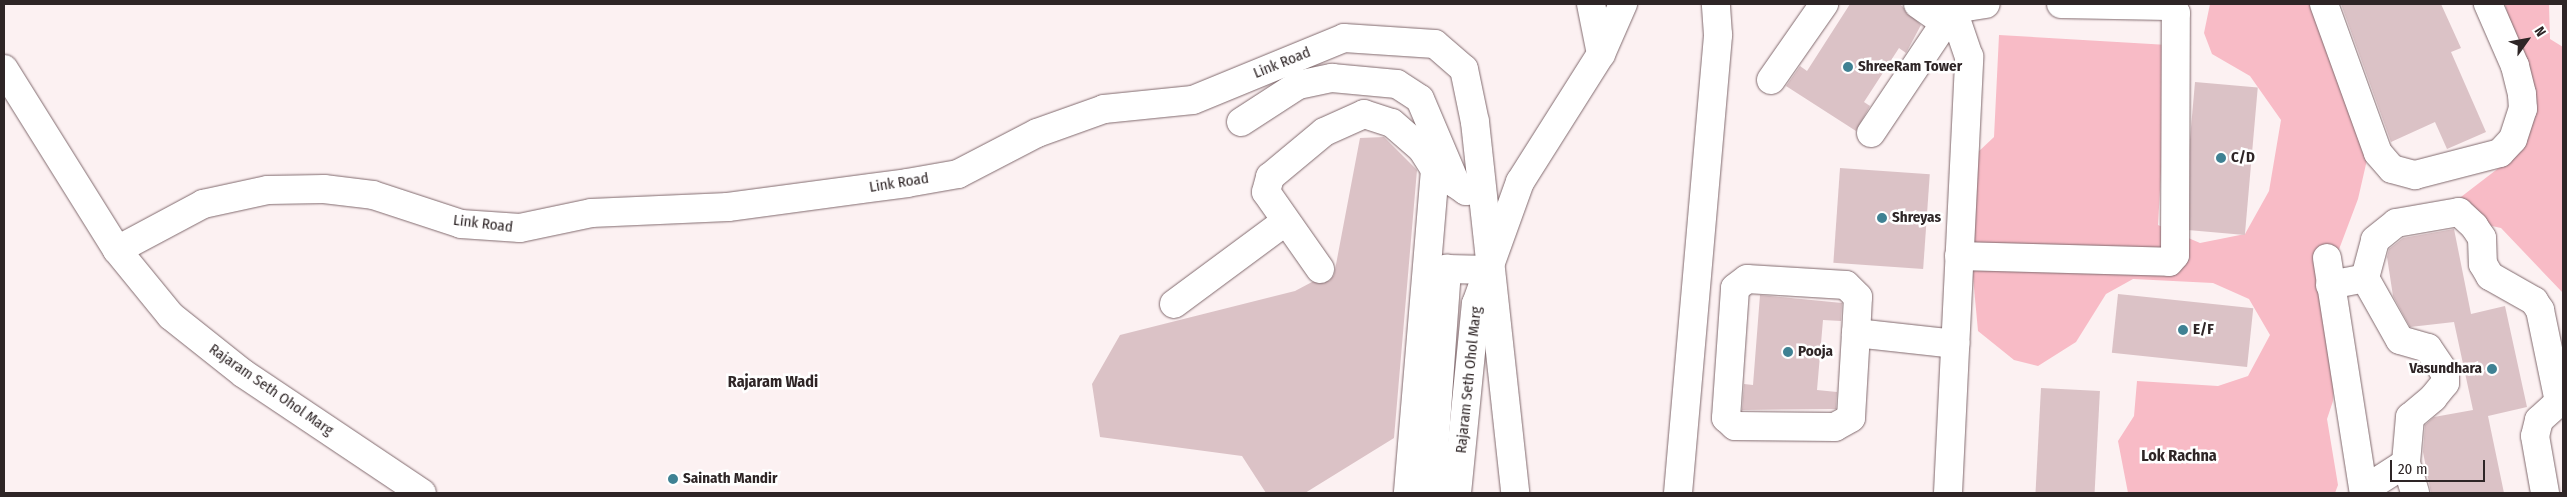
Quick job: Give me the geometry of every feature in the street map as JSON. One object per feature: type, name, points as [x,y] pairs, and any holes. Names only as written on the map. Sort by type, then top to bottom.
[{"type":"street","points":[[1591,4],[1602,54]]},
{"type":"street","name":"Rajaram Seth Ohol Marg","points":[[1457,493],[1471,335],[1476,304],[1490,270],[1520,182],[1602,54],[1623,4]]},
{"type":"street","points":[[1678,493],[1718,35],[1716,4]]},
{"type":"street","points":[[1771,80],[1824,4]]},
{"type":"street","points":[[1918,4],[1950,12],[1986,4]]},
{"type":"street","points":[[1959,256],[2169,262],[2175,255],[2176,13],[2168,6],[2061,4]]},
{"type":"street","points":[[2324,4],[2378,153],[2392,169],[2415,175],[2500,153],[2513,139],[2523,109],[2522,94],[2515,66],[2488,4]]},
{"type":"street","points":[[1871,133],[1950,12]]},
{"type":"street","points":[[1948,493],[1969,57],[1950,12]]},
{"type":"street","name":"Link Road","points":[[117,250],[203,204],[268,190],[373,195],[461,224],[520,228],[591,213],[728,207],[907,183],[958,174],[1037,133],[1104,109],[1193,100],[1344,38],[1435,44],[1464,69],[1475,122],[1480,188],[1490,270]]},
{"type":"street","name":"Rajaram Seth Ohol Marg","points":[[4,69],[117,250],[171,316],[237,368],[422,493]]},
{"type":"street","points":[[1241,122],[1298,85],[1332,78],[1397,84],[1424,106],[1456,184],[1466,191],[1480,188]]},
{"type":"street","points":[[1320,269],[1266,192],[1270,177],[1324,132],[1364,114],[1392,123],[1422,149],[1435,170],[1408,493]]},
{"type":"street","points":[[2415,493],[2406,463],[2410,417],[2433,398],[2446,383],[2445,373],[2428,348],[2400,340],[2365,278],[2375,240],[2396,223],[2459,212],[2474,226],[2482,238],[2483,264],[2490,276],[2534,300],[2540,310],[2559,402],[2539,420],[2535,436],[2545,493]]},
{"type":"street","points":[[1174,304],[1286,221]]},
{"type":"street","points":[[2327,258],[2364,492],[2406,463]]},
{"type":"street","points":[[1431,493],[1447,269],[1490,270]]},
{"type":"street","name":"Rajaram Seth Ohol Marg","points":[[1490,270],[1515,493]]},
{"type":"street","points":[[2330,285],[2365,278]]},
{"type":"street","points":[[1740,282],[1846,285],[1858,297],[1856,333],[1852,418],[1835,427],[1735,426],[1726,418],[1735,288],[1740,282]]},
{"type":"street","points":[[1856,333],[1955,344]]},
{"type":"shaded area","points":[[2210,4],[2317,4],[2369,151],[2358,199],[2335,260],[2337,334],[2333,401],[2327,419],[2338,485],[2335,493],[2128,493],[2118,441],[2134,416],[2137,381],[2218,386],[2248,376],[2270,335],[2249,299],[2213,283],[2133,279],[2106,294],[2076,342],[2038,366],[2014,360],[1978,331],[1973,277],[1976,154],[1994,137],[1999,35],[2168,45],[2158,225],[2200,243],[2245,234],[2269,191],[2281,120],[2250,76],[2212,54],[2204,33]]},
{"type":"shaded area","points":[[2505,4],[2549,4],[2550,39],[2563,47],[2563,293],[2501,228],[2473,222],[2457,200],[2513,157],[2531,102]]},
{"type":"building","name":"ShreeRam Tower","points":[[1850,4],[1900,4],[1921,25],[1906,53],[1899,48],[1864,102],[1870,106],[1856,131],[1786,86],[1800,66],[1807,71]]},
{"type":"building","points":[[2341,4],[2441,4],[2461,48],[2451,52],[2486,132],[2447,149],[2435,122],[2391,142]]},
{"type":"building","name":"C/D","points":[[2195,82],[2258,87],[2245,235],[2182,229]]},
{"type":"building","points":[[1384,137],[1417,170],[1394,438],[1305,493],[1266,493],[1242,456],[1100,437],[1092,384],[1120,335],[1295,291],[1312,282],[1329,281],[1334,275],[1360,138]]},
{"type":"building","name":"Shreyas","points":[[1840,168],[1930,174],[1923,269],[1833,263]]},
{"type":"building","name":"Vasundhara","points":[[2454,229],[2471,314],[2505,306],[2527,407],[2488,416],[2504,493],[2431,493],[2423,452],[2425,425],[2434,417],[2473,410],[2454,322],[2410,327],[2393,296],[2387,257],[2389,249],[2403,238]]},
{"type":"building","name":"E/F","points":[[2118,294],[2253,308],[2247,367],[2112,353]]},
{"type":"building","name":"Pooja","points":[[1760,295],[1842,303],[1841,321],[1823,320],[1817,390],[1837,392],[1836,409],[1742,410],[1744,384],[1753,385]]},
{"type":"building","points":[[2041,388],[2100,391],[2095,493],[2036,493]]},
{"type":"place","name":"ShreeRam Tower","points":[[1848,67]]},
{"type":"place","name":"C/D","points":[[2221,158]]},
{"type":"place","name":"Shreyas","points":[[1882,218]]},
{"type":"place","name":"E/F","points":[[2183,330]]},
{"type":"place","name":"Pooja","points":[[1788,352]]},
{"type":"place","name":"Vasundhara","points":[[2492,369]]},
{"type":"place","name":"Sainath Mandir","points":[[673,479]]},
{"type":"district","name":"Rajaram Wadi","points":[[773,382]]},
{"type":"district","name":"Lok Rachna","points":[[2179,456]]}]
